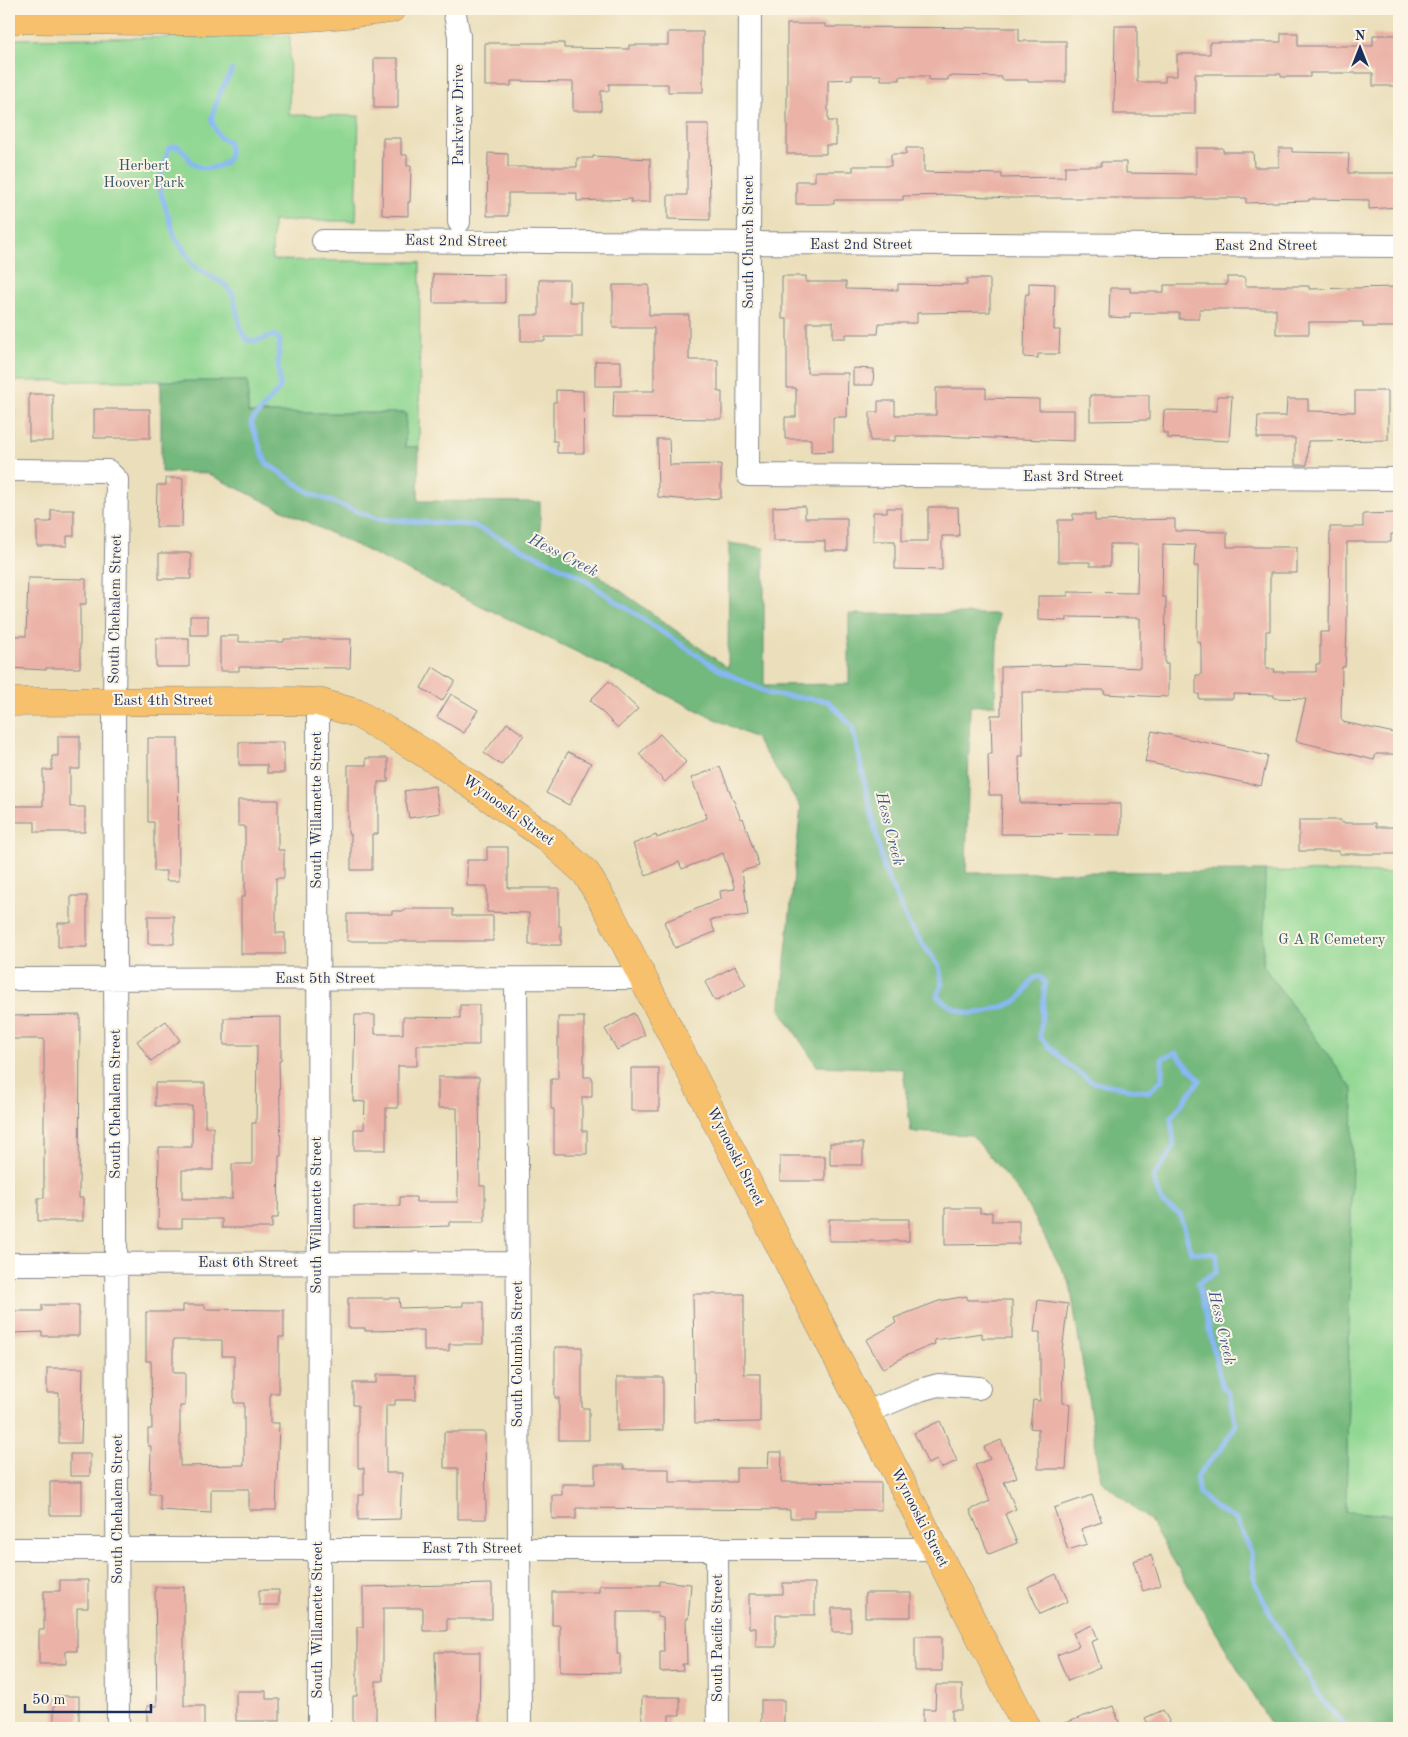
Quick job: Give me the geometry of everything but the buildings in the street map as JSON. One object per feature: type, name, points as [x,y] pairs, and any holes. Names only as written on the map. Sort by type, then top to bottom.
[{"type":"main road","points":[[9,19],[218,20],[332,15],[391,9]]},
{"type":"main road","name":"East 4th Street","points":[[9,702],[318,702]]},
{"type":"main road","name":"Wynooski Street","points":[[318,702],[356,713],[440,763],[552,841],[586,873],[608,910],[641,978],[1026,1728]]},
{"type":"street","name":"Parkview Drive","points":[[454,9],[460,36],[459,222]]},
{"type":"street","name":"South Church Street","points":[[748,475],[750,9]]},
{"type":"street","name":"East 2nd Street","points":[[323,241],[1399,246]]},
{"type":"street","name":"South Chehalem Street","points":[[9,470],[108,471],[117,480],[114,702],[119,1549],[118,1728]]},
{"type":"street","name":"East 3rd Street","points":[[748,475],[1399,478]]},
{"type":"street","name":"South Willamette Street","points":[[318,702],[316,979],[319,1728]]},
{"type":"street","name":"East 5th Street","points":[[9,979],[641,978]]},
{"type":"street","name":"South Columbia Street","points":[[516,979],[520,1728]]},
{"type":"street","name":"East 6th Street","points":[[9,1264],[518,1263]]},
{"type":"street","points":[[865,1413],[920,1390],[938,1385],[979,1388]]},
{"type":"street","name":"East 7th Street","points":[[9,1549],[935,1549]]},
{"type":"street","name":"South Pacific Street","points":[[717,1549],[718,1728]]},
{"type":"green space","name":"Herbert Hoover Park","points":[[290,36],[289,115],[359,116],[356,221],[273,221],[272,260],[420,262],[419,447],[405,447],[406,413],[248,413],[248,381],[14,381],[15,443],[9,443],[9,39]]},
{"type":"green space","points":[[161,381],[248,381],[248,413],[406,413],[405,447],[419,447],[418,501],[540,502],[540,533],[728,668],[729,543],[764,548],[764,685],[849,684],[849,614],[998,614],[995,705],[970,706],[966,873],[1265,871],[1263,966],[1353,1090],[1346,1512],[1399,1515],[1399,1728],[1273,1728],[1150,1521],[1101,1480],[1070,1284],[1021,1194],[972,1135],[911,1132],[903,1069],[817,1066],[780,1010],[801,807],[755,738],[206,473],[161,472]]},
{"type":"green space","name":"G A R Cemetery","points":[[1265,871],[1399,873],[1399,1515],[1346,1512],[1353,1090],[1263,966]]},
{"type":"waterway","name":"Hess Creek","points":[[232,70],[220,93],[211,119],[219,137],[228,141],[230,153],[227,161],[219,166],[199,167],[192,163],[185,152],[177,146],[169,148],[158,184],[175,237],[195,267],[224,284],[233,294],[241,330],[247,340],[257,341],[274,335],[280,340],[278,361],[280,388],[251,422],[266,463],[312,494],[377,519],[472,525],[577,575],[718,669],[770,694],[828,701],[852,726],[884,869],[909,925],[939,966],[942,984],[937,996],[947,1004],[963,1012],[986,1011],[1015,1002],[1024,993],[1032,980],[1039,976],[1045,983],[1040,1037],[1067,1064],[1092,1082],[1148,1092],[1162,1080],[1162,1058],[1176,1053],[1200,1080],[1171,1118],[1174,1147],[1153,1178],[1163,1204],[1180,1214],[1191,1252],[1217,1254],[1216,1272],[1198,1283],[1222,1386],[1229,1393],[1236,1425],[1220,1450],[1196,1477],[1199,1493],[1216,1509],[1237,1520],[1251,1552],[1256,1585],[1273,1619],[1322,1700],[1347,1728]]}]
